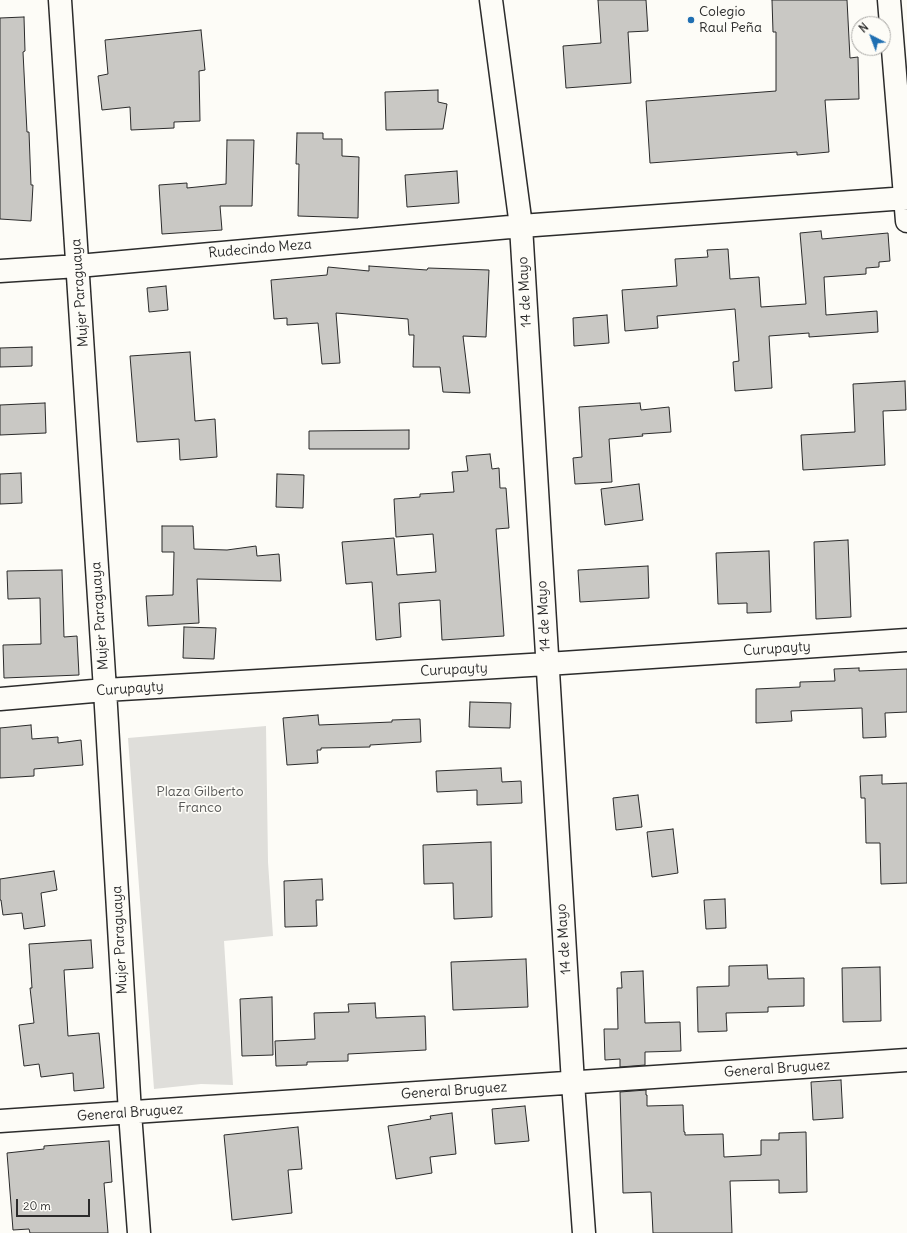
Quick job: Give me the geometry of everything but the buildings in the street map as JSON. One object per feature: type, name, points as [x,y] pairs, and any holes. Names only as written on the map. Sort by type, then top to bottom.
[{"type":"street","name":"Mujer Paraguaya","points":[[60,0],[105,690],[130,1114],[140,1233]]},
{"type":"street","name":"14 de Mayo","points":[[491,0],[521,226],[572,1083],[584,1233]]},
{"type":"street","points":[[889,0],[907,221]]},
{"type":"street","name":"Rudecindo Meza","points":[[0,271],[78,266],[521,226],[906,199]]},
{"type":"street","name":"Curupayty","points":[[0,699],[105,690],[547,664],[907,640]]},
{"type":"street","name":"General Bruguez","points":[[0,1121],[130,1114],[907,1060]]},
{"type":"green space","name":"Plaza Gilberto Franco","points":[[266,726],[268,862],[273,936],[224,941],[233,1085],[201,1084],[154,1089],[128,738]]},
{"type":"place","name":"Colegio Raul Peña","points":[[691,20]]}]
